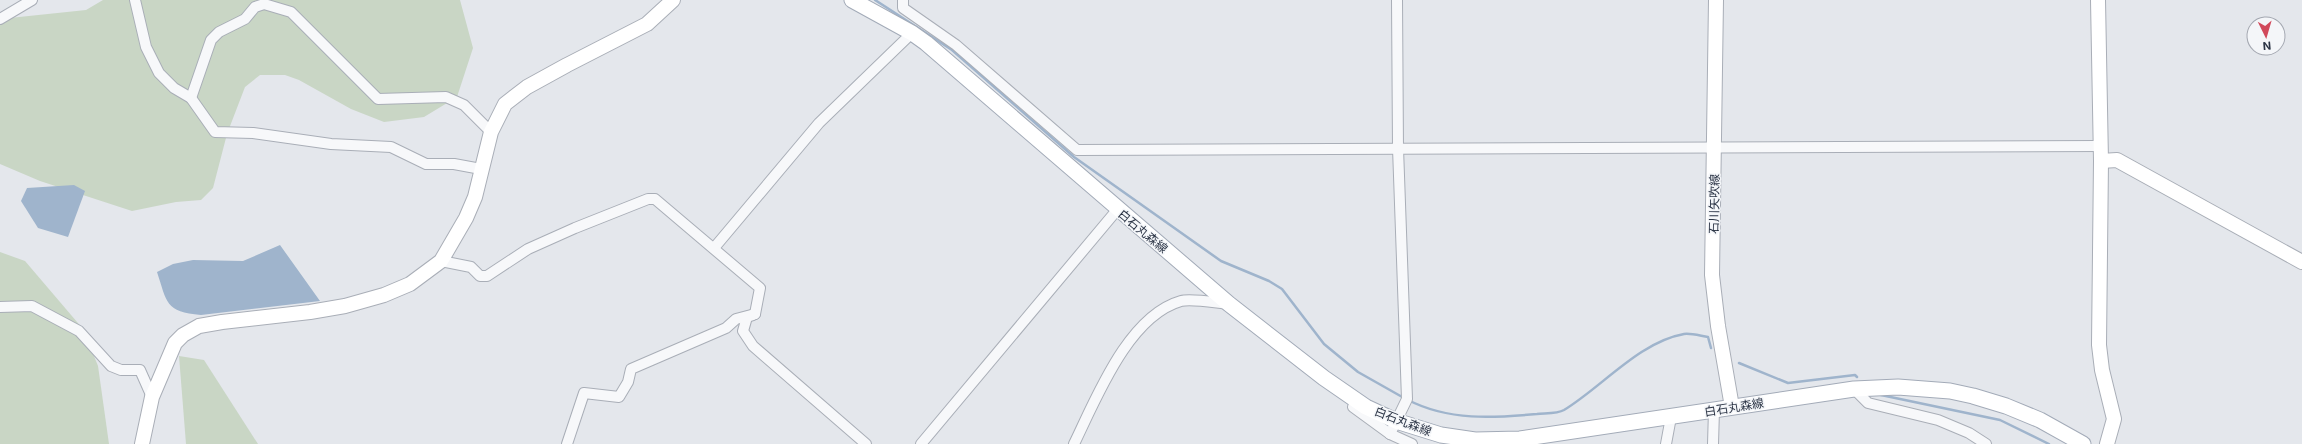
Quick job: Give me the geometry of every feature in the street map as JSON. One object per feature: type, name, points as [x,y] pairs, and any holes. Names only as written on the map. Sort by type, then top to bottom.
[{"type":"main road","name":"白石丸森線","points":[[852,0],[912,33],[1117,210],[1229,304],[1393,427],[1475,440],[1538,440],[1732,407],[1854,389],[1925,388],[1973,396],[2006,406],[2040,420],[2083,444]]},
{"type":"street","points":[[0,19],[32,0]]},
{"type":"street","points":[[135,0],[146,47],[158,73],[174,88],[191,98],[215,132],[253,133],[330,144],[391,147],[426,164],[454,164],[481,169]]},
{"type":"street","points":[[141,442],[152,397],[175,342],[199,326],[310,312],[378,297],[410,284],[441,261],[466,218],[475,197],[491,132],[505,104],[527,87],[647,24],[673,0]]},
{"type":"street","points":[[903,0],[903,8],[956,45],[1076,150],[1715,146],[2100,146]]},
{"type":"street","points":[[1398,0],[1398,148],[1406,402],[1393,427],[1412,444]]},
{"type":"street","name":"石川矢吹線","points":[[1716,0],[1712,274],[1718,326],[1732,407]]},
{"type":"street","points":[[2098,0],[2101,161],[2099,345],[2102,370],[2114,419],[2107,444]]},
{"type":"street","points":[[191,98],[211,40],[219,32],[245,19],[255,7],[264,4],[291,12],[378,99],[446,97],[464,105],[491,132]]},
{"type":"street","points":[[714,248],[819,123],[912,33]]},
{"type":"street","points":[[2101,161],[2117,160],[2302,262]]},
{"type":"street","points":[[441,261],[471,267],[480,276],[487,276],[528,249],[575,228],[652,199],[659,200],[760,288],[755,314]]},
{"type":"street","points":[[921,444],[1117,210]]},
{"type":"street","points":[[1074,444],[1123,347],[1144,323],[1160,311],[1182,301],[1229,304]]},
{"type":"street","points":[[0,307],[32,306],[79,331],[111,366],[121,370],[140,370],[152,397]]},
{"type":"street","points":[[567,444],[584,394],[619,397],[628,382],[631,369],[726,328],[736,319],[755,314]]},
{"type":"street","points":[[755,314],[747,318],[743,331],[754,346],[866,444]]},
{"type":"street","points":[[1854,389],[1868,403],[1938,420],[1969,433],[1986,444]]},
{"type":"street","points":[[1713,444],[1714,410]]},
{"type":"street","points":[[1666,444],[1671,417]]},
{"type":"green space","points":[[103,0],[460,0],[473,48],[457,97],[424,117],[384,122],[351,109],[299,80],[285,75],[260,75],[245,87],[227,134],[213,188],[201,200],[176,202],[132,211],[40,181],[0,164],[0,19],[86,10]]},
{"type":"green space","points":[[0,252],[25,261],[83,329],[98,366],[109,444],[0,444]]},
{"type":"green space","points":[[179,356],[204,360],[258,444],[186,444]]},
{"type":"water","points":[[74,185],[85,191],[68,237],[38,228],[21,201],[27,188]]},
{"type":"water","points":[[280,245],[320,301],[201,315],[189,314],[174,308],[169,304],[157,272],[173,264],[193,260],[243,261]]},
{"type":"waterway","points":[[875,0],[952,50],[1074,157],[1221,261],[1269,281],[1282,289],[1324,344],[1358,372],[1404,398]]},
{"type":"waterway","points":[[1408,400],[1439,412],[1455,415],[1488,417],[1558,412],[1564,410],[1578,400],[1636,355],[1667,339],[1684,334],[1708,337],[1711,348]]},
{"type":"waterway","points":[[1739,363],[1788,383],[1855,375],[1857,377]]},
{"type":"waterway","points":[[1881,395],[2000,420],[2049,444]]}]
